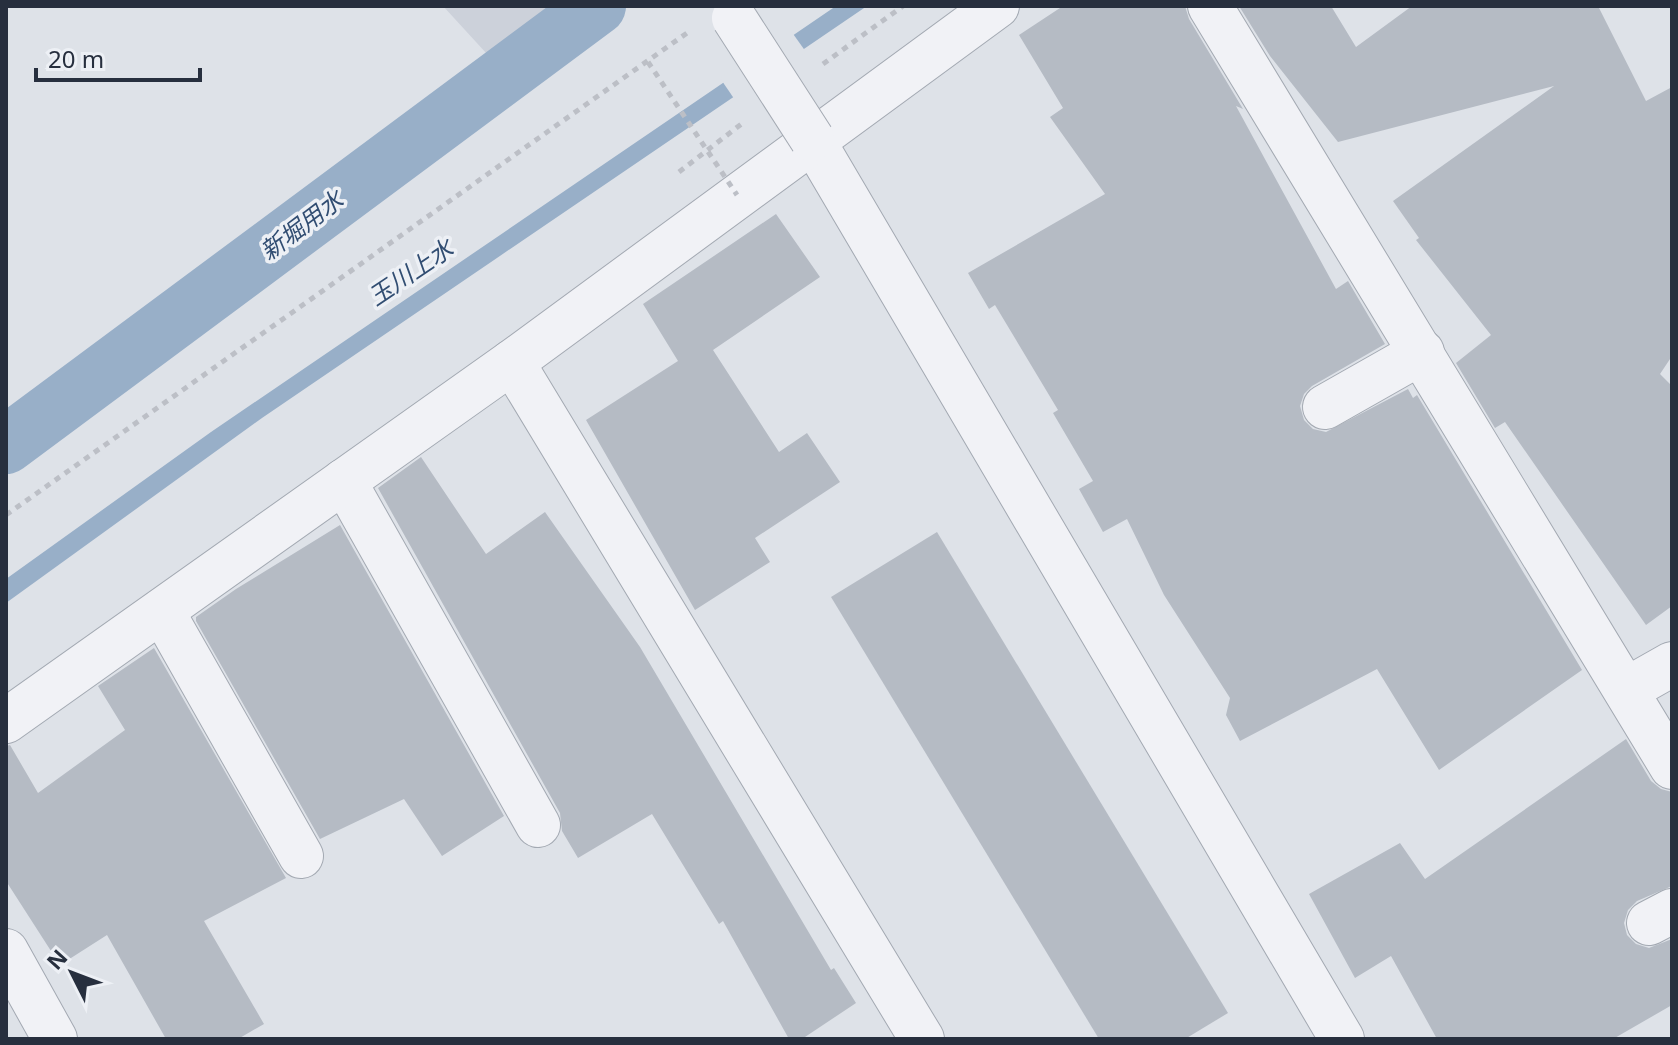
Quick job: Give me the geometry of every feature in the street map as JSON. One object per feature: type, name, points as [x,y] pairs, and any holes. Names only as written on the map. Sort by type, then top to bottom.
[{"type":"street","points":[[6,721],[512,362],[997,6]]},
{"type":"street","points":[[1210,6],[1672,767]]},
{"type":"street","points":[[719,16],[812,139],[1342,1039]]},
{"type":"street","points":[[1325,407],[1422,352]]},
{"type":"street","points":[[512,362],[922,1039]]},
{"type":"street","points":[[344,481],[538,825]]},
{"type":"street","points":[[162,611],[301,856]]},
{"type":"street","points":[[1626,690],[1672,664]]},
{"type":"street","points":[[6,951],[55,1039]]},
{"type":"path","points":[[6,515],[648,62],[719,16]]},
{"type":"path","points":[[648,62],[737,195]]},
{"type":"shaded area","points":[[443,6],[556,6],[487,54]]},
{"type":"water","points":[[836,6],[867,6],[262,418],[6,603],[6,579],[211,432]]},
{"type":"pier","points":[[791,31],[806,52],[735,100],[720,78]]},
{"type":"building","points":[[1063,6],[1185,6],[1189,19],[1243,109],[1236,106],[1336,289],[1348,281],[1385,344],[1312,386],[1304,394],[1300,406],[1304,420],[1313,429],[1326,432],[1408,389],[1413,398],[1417,395],[1582,670],[1439,770],[1377,669],[1240,741],[1226,715],[1230,698],[1164,595],[1127,519],[1103,532],[1079,489],[1093,481],[1053,413],[1058,410],[995,305],[989,309],[968,273],[1105,194],[1050,117],[1063,108],[1019,35]]},
{"type":"building","points":[[1239,6],[1331,6],[1356,47],[1412,6],[1598,6],[1646,101],[1672,87],[1672,356],[1660,374],[1672,386],[1672,606],[1646,625],[1505,422],[1495,428],[1456,363],[1491,335],[1416,240],[1419,238],[1393,201],[1554,86],[1338,142],[1270,56]]},
{"type":"building","points":[[776,214],[820,277],[713,350],[779,452],[807,433],[840,482],[755,538],[770,562],[695,610],[586,420],[678,361],[643,304]]},
{"type":"building","points":[[421,457],[486,554],[545,512],[640,647],[831,970],[834,968],[856,1003],[802,1039],[789,1039],[723,921],[719,924],[652,814],[578,858],[562,831],[560,813],[378,488]]},
{"type":"building","points":[[340,525],[504,816],[442,856],[404,799],[320,839],[196,621],[196,617],[236,589]]},
{"type":"building","points":[[937,532],[1228,1013],[1185,1039],[1099,1039],[831,597]]},
{"type":"building","points":[[154,648],[286,878],[204,921],[264,1024],[238,1039],[166,1039],[107,935],[60,965],[6,881],[6,746],[10,745],[38,793],[125,730],[98,686]]},
{"type":"building","points":[[1626,739],[1651,781],[1661,789],[1672,792],[1672,886],[1637,901],[1628,910],[1624,923],[1627,935],[1636,944],[1649,948],[1672,939],[1672,1005],[1613,1039],[1437,1039],[1391,956],[1355,978],[1309,894],[1400,843],[1425,879]]},
{"type":"waterway","name":"新堀用水","points":[[6,445],[597,6]]},
{"type":"water label","name":"玉川上水","points":[[411,273]]}]
